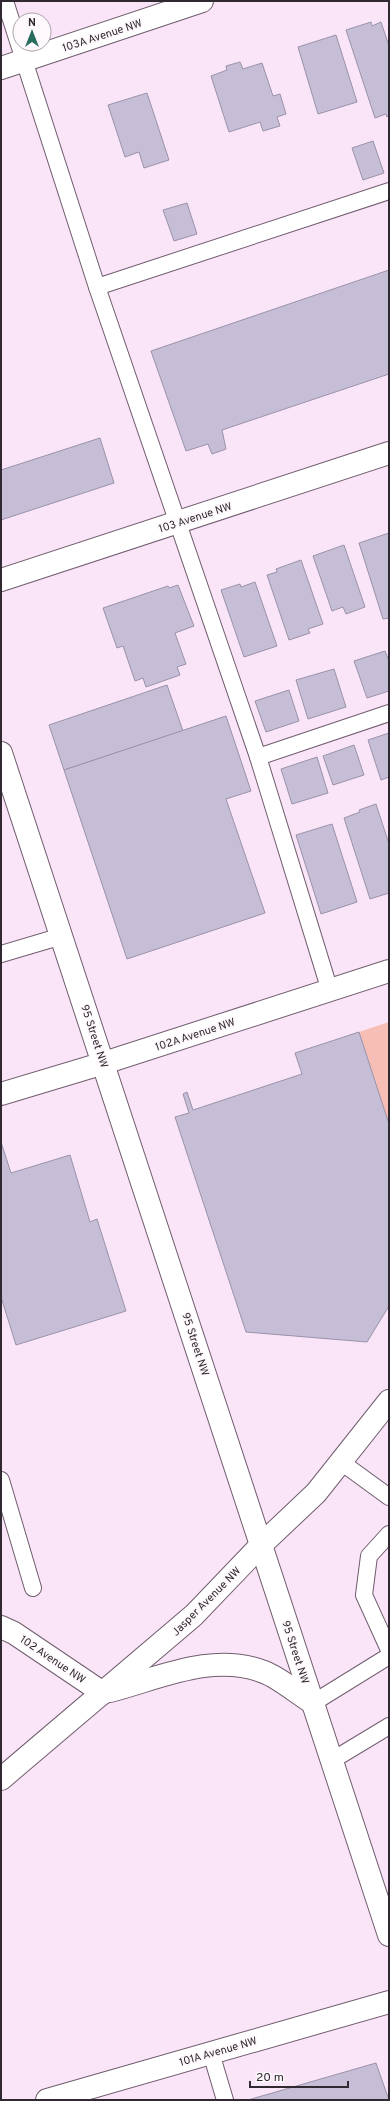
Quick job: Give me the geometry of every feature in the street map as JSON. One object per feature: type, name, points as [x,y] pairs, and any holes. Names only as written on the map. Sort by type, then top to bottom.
[{"type":"street","name":"103A Avenue NW","points":[[1,68],[202,1]]},
{"type":"street","name":"103 Avenue NW","points":[[1,580],[389,453]]},
{"type":"street","name":"95 Street NW","points":[[1,753],[389,1935]]},
{"type":"street","name":"102A Avenue NW","points":[[1,1094],[104,1063],[389,971]]},
{"type":"street","name":"Jasper Avenue NW","points":[[1,1779],[194,1616],[262,1545],[316,1493],[389,1401]]},
{"type":"street","name":"102 Avenue NW","points":[[1,1627],[14,1633],[104,1693]]},
{"type":"street","points":[[104,1693],[206,1664],[236,1664],[265,1672],[313,1703]]},
{"type":"street","name":"101A Avenue NW","points":[[47,2100],[389,2002]]},
{"type":"lane","points":[[5,1],[97,287],[258,757],[330,990]]},
{"type":"lane","points":[[97,287],[389,191]]},
{"type":"lane","points":[[258,757],[389,713]]},
{"type":"lane","points":[[1,954],[62,936]]},
{"type":"lane","points":[[341,1462],[389,1497]]},
{"type":"lane","points":[[1,1480],[33,1588]]},
{"type":"lane","points":[[389,1534],[369,1556],[364,1595],[389,1650]]},
{"type":"lane","points":[[313,1703],[389,1656]]},
{"type":"lane","points":[[331,1761],[389,1726]]},
{"type":"lane","points":[[210,2053],[225,2100]]},
{"type":"shaded area","points":[[389,1022],[389,1124],[359,1032]]},
{"type":"building","points":[[371,22],[372,26],[381,22],[389,46],[389,116],[387,117],[386,114],[375,118],[346,30]]},
{"type":"building","points":[[336,35],[357,102],[318,114],[298,47]]},
{"type":"building","points":[[240,62],[243,69],[262,63],[273,96],[280,94],[286,114],[277,117],[280,126],[263,131],[260,122],[229,132],[211,76],[227,70],[226,66]]},
{"type":"building","points":[[147,93],[169,160],[144,168],[139,152],[125,157],[108,105]]},
{"type":"building","points":[[373,141],[384,173],[363,180],[352,148]]},
{"type":"building","points":[[187,203],[197,234],[174,241],[163,210]]},
{"type":"building","points":[[389,270],[389,374],[222,430],[226,449],[212,454],[208,444],[186,451],[151,351]]},
{"type":"building","points":[[100,438],[114,483],[1,520],[1,470]]},
{"type":"building","points":[[389,533],[389,618],[383,619],[359,543]]},
{"type":"building","points":[[344,545],[365,607],[346,614],[343,607],[332,611],[313,556]]},
{"type":"building","points":[[301,560],[323,624],[308,629],[310,633],[289,640],[267,575],[277,572],[276,569]]},
{"type":"building","points":[[255,582],[277,646],[244,657],[221,590],[240,584],[241,587]]},
{"type":"building","points":[[178,585],[194,626],[175,633],[186,664],[177,667],[180,675],[146,687],[143,678],[135,681],[123,646],[117,648],[103,608],[168,586],[169,588]]},
{"type":"building","points":[[385,651],[389,661],[389,691],[367,698],[354,661]]},
{"type":"building","points":[[334,669],[346,707],[308,719],[296,680]]},
{"type":"building","points":[[167,685],[183,731],[64,770],[49,725]]},
{"type":"building","points":[[289,690],[299,721],[266,732],[255,701]]},
{"type":"building","points":[[226,716],[251,791],[226,799],[265,913],[127,959],[64,770]]},
{"type":"building","points":[[389,733],[389,777],[381,780],[368,740]]},
{"type":"building","points":[[354,745],[364,775],[333,785],[323,756]]},
{"type":"building","points":[[317,757],[328,793],[292,804],[281,769]]},
{"type":"building","points":[[376,804],[389,844],[389,893],[370,899],[344,818],[360,812],[359,810]]},
{"type":"building","points":[[332,824],[357,902],[321,914],[296,835]]},
{"type":"building","points":[[359,1032],[389,1124],[389,1306],[367,1342],[246,1332],[175,1117],[189,1113],[183,1094],[187,1092],[193,1110],[302,1074],[295,1053]]},
{"type":"building","points":[[1,1142],[11,1173],[70,1155],[90,1222],[97,1219],[126,1311],[16,1345],[1,1297]]},
{"type":"building","points":[[376,2063],[389,2100],[248,2100]]}]
